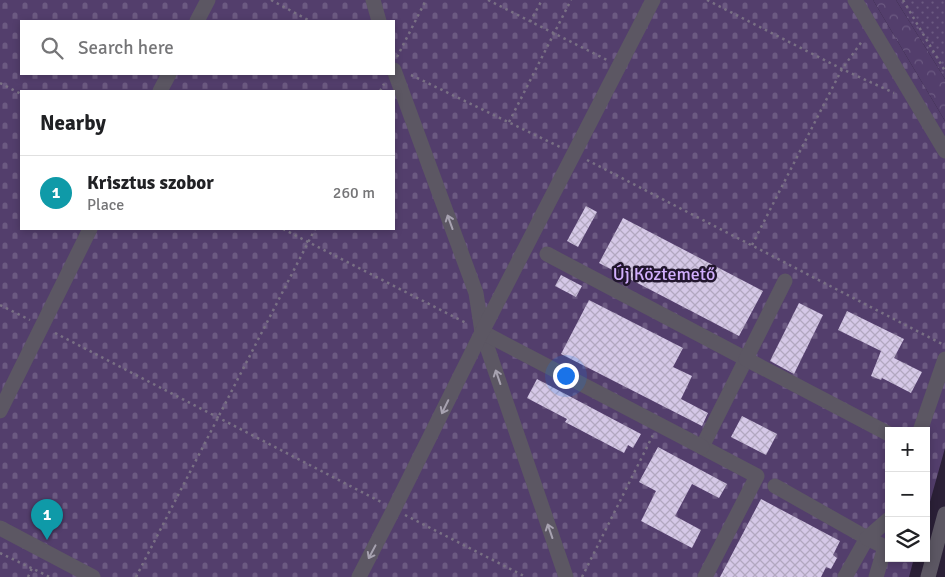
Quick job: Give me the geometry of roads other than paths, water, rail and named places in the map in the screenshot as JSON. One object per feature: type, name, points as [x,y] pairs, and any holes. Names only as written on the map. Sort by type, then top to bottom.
[{"type":"street","points":[[198,20],[208,0]]},
{"type":"street","points":[[373,0],[379,20]]},
{"type":"street","points":[[359,577],[482,332],[653,0]]},
{"type":"street","points":[[855,0],[945,151]]},
{"type":"street","points":[[395,73],[476,292],[482,332],[566,577]]},
{"type":"street","points":[[161,90],[168,75]]},
{"type":"street","points":[[0,411],[89,230]]},
{"type":"street","points":[[547,254],[885,432]]},
{"type":"street","points":[[702,447],[785,281]]},
{"type":"street","points":[[482,332],[757,476],[705,577]]},
{"type":"street","points":[[921,427],[945,359]]},
{"type":"street","points":[[776,486],[885,547],[876,577]]},
{"type":"street","points":[[928,577],[945,514]]},
{"type":"street","points":[[845,577],[867,538],[885,522]]},
{"type":"street","points":[[0,528],[93,577]]},
{"type":"place","name":"Krisztus szobor","points":[[47,540]]},
{"type":"park label","name":"Új Köztemető","points":[[664,274]]}]
